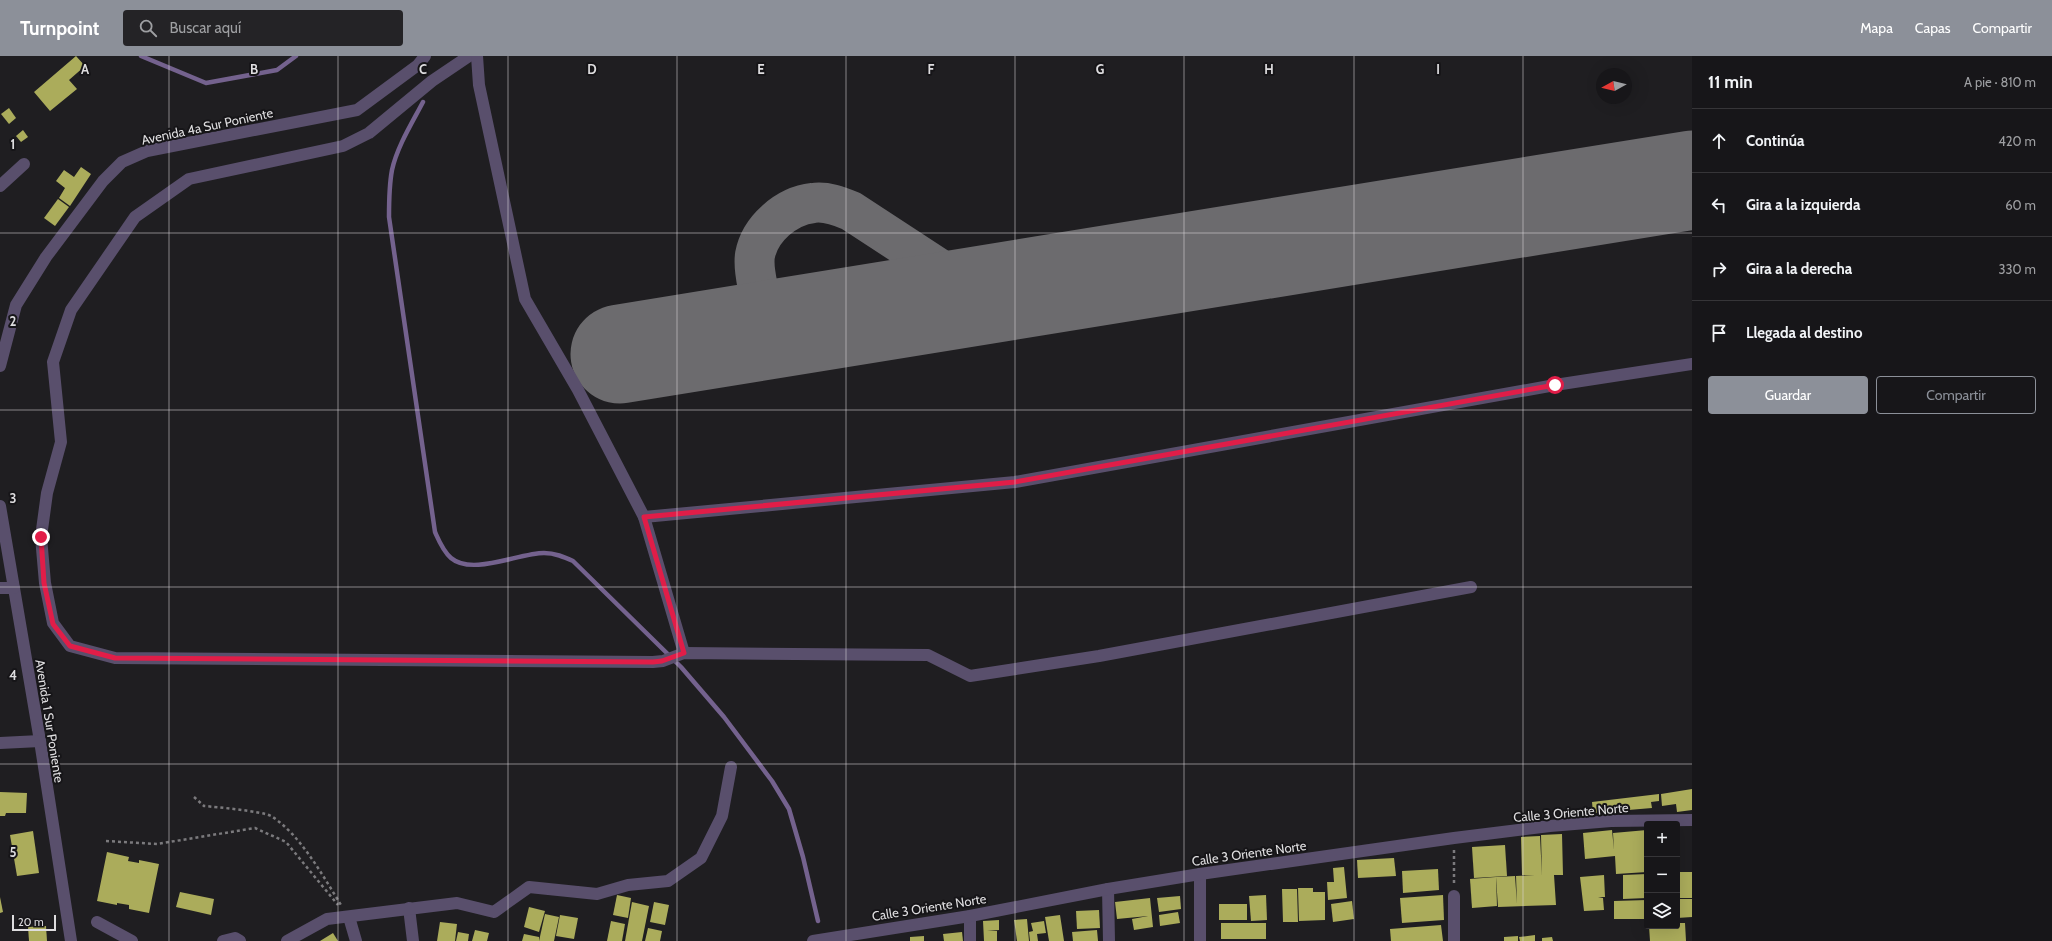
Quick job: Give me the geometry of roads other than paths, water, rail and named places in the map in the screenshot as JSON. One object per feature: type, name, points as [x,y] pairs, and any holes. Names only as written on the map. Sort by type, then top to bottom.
[{"type":"street","name":"Avenida 4a Sur Poniente","points":[[0,366],[16,305],[60,238],[103,181],[122,162],[147,151],[357,110],[418,65],[425,56]]},
{"type":"street","points":[[468,56],[432,81],[368,133],[343,146],[189,179],[135,217],[71,310],[53,362],[61,442],[47,493],[41,537],[44,583],[53,624],[70,646],[115,658],[662,661],[682,654],[928,655],[970,676],[1099,656],[1471,587]]},
{"type":"street","points":[[477,56],[479,85],[525,299],[578,390],[644,517],[682,654]]},
{"type":"street","points":[[0,186],[24,164]]},
{"type":"street","points":[[644,517],[1015,482],[1555,385],[1692,364]]},
{"type":"street","name":"Avenida 1 Sur Poniente","points":[[0,506],[40,741],[70,941]]},
{"type":"street","points":[[0,588],[14,588]]},
{"type":"street","points":[[0,743],[40,741]]},
{"type":"street","points":[[288,941],[327,919],[457,903],[494,912],[529,887],[597,894],[628,885],[668,881],[701,858],[722,816],[731,767]]},
{"type":"street","name":"Calle 3 Oriente Norte","points":[[813,941],[970,916],[1108,889],[1200,874],[1454,838],[1550,826],[1611,821],[1692,820]]},
{"type":"street","points":[[1200,874],[1200,941]]},
{"type":"street","points":[[1108,889],[1109,941]]},
{"type":"street","points":[[1454,896],[1454,941]]},
{"type":"street","points":[[408,908],[413,941]]},
{"type":"street","points":[[970,916],[970,941]]},
{"type":"street","points":[[349,917],[356,941]]},
{"type":"street","points":[[98,922],[132,941]]},
{"type":"street","points":[[223,941],[235,938],[240,941]]},
{"type":"waterway","points":[[141,56],[206,83],[277,70],[296,56]]},
{"type":"waterway","points":[[423,102],[405,135],[394,161],[390,182],[389,217],[435,532],[446,552],[451,558],[460,563],[471,565],[483,564],[544,553],[556,554],[573,561],[681,667],[724,717],[772,781],[789,809],[803,857],[818,921]]}]
